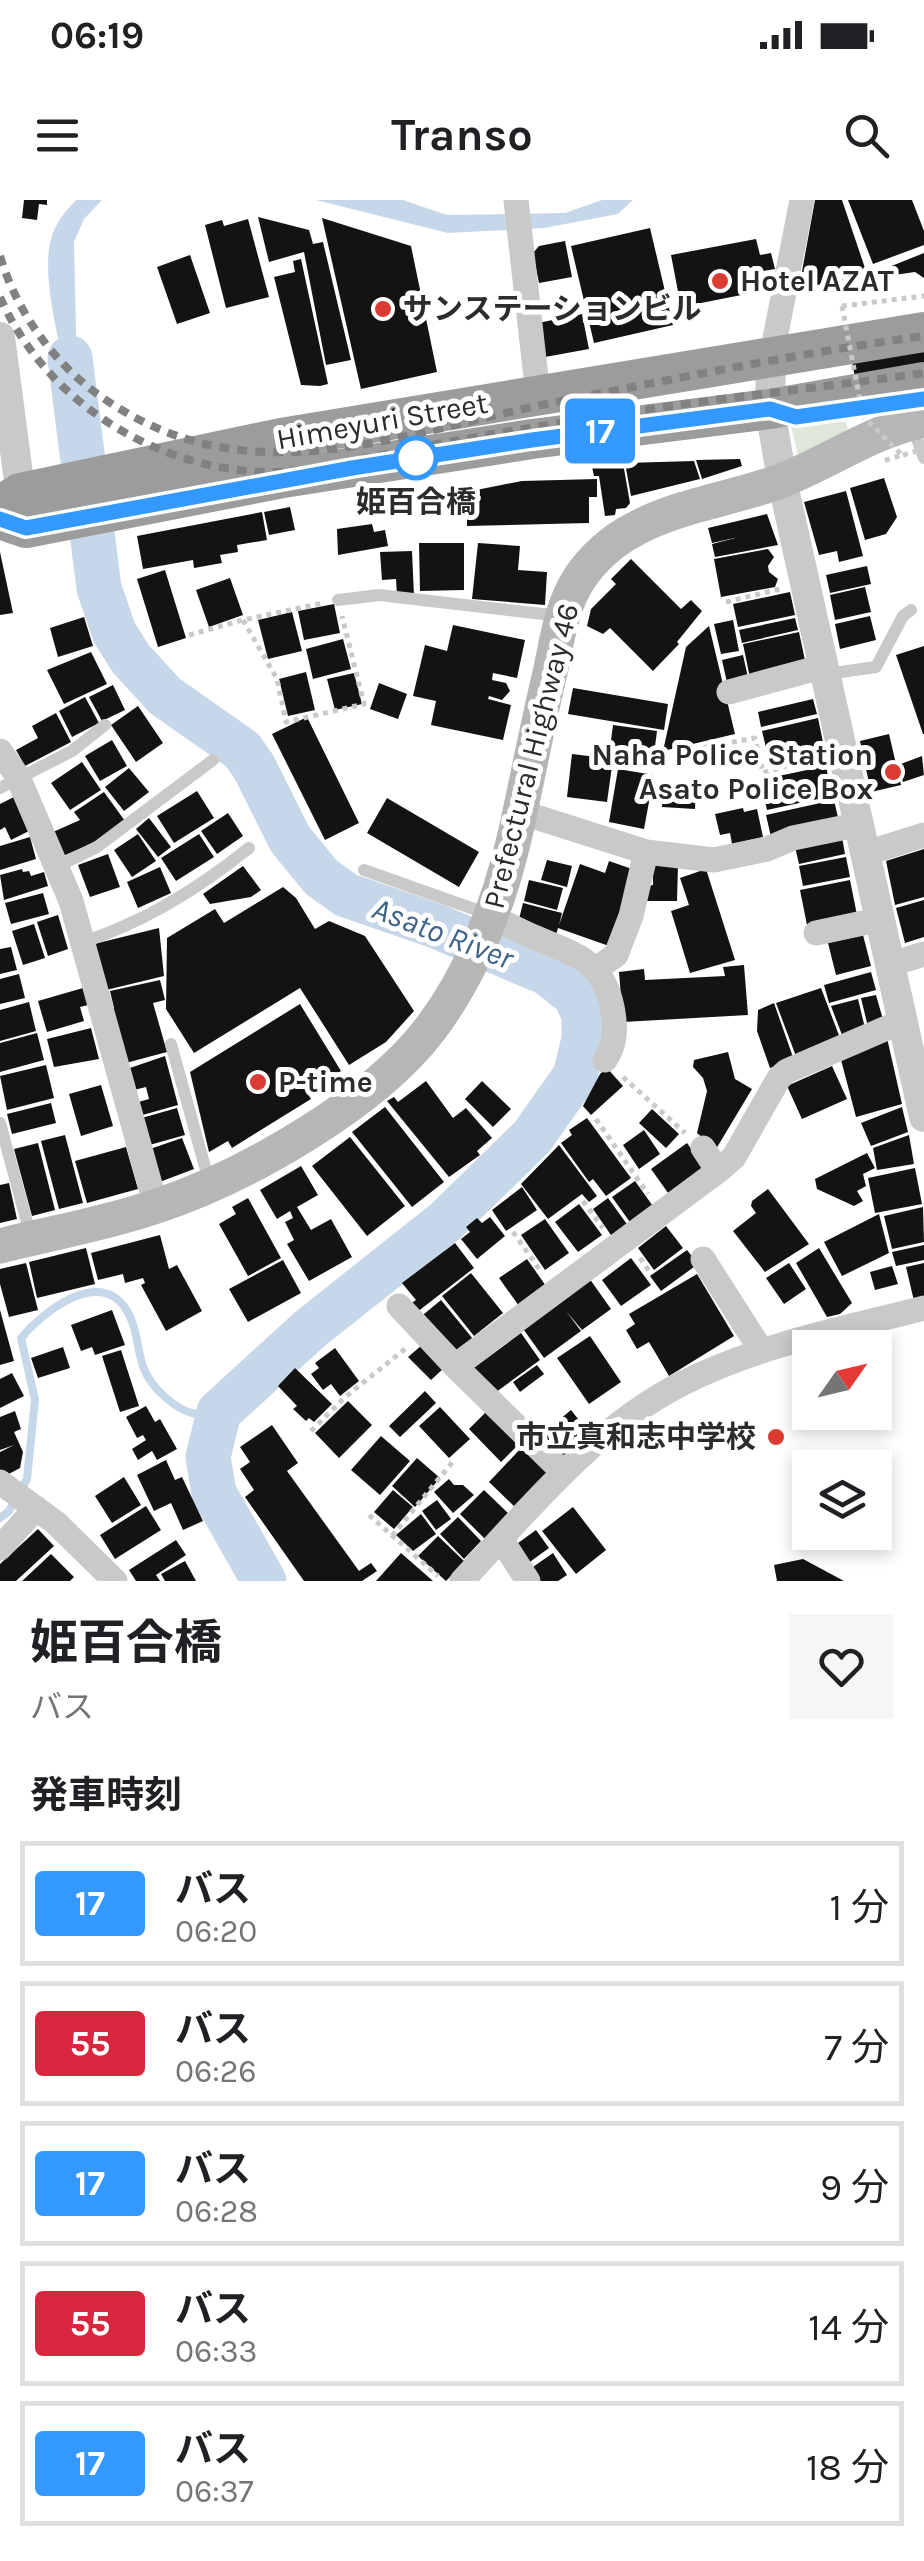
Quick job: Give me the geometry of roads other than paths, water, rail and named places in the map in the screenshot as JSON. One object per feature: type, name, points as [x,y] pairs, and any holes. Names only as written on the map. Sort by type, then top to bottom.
[{"type":"highway","points":[[771,359],[802,338],[924,314]]},
{"type":"highway","name":"Himeyuri Street","points":[[12,511],[120,491],[281,438],[924,332]]},
{"type":"highway","points":[[770,409],[924,382]]},
{"type":"highway","points":[[770,409],[796,417],[917,429]]},
{"type":"highway","name":"Himeyuri Street","points":[[120,491],[284,478],[770,409]]},
{"type":"main road","name":"Prefectural Highway 46","points":[[207,1176],[296,1139],[392,1069],[432,1028],[469,968],[506,871],[563,616],[589,566],[632,530],[782,480],[866,439],[917,429]]},
{"type":"main road","points":[[16,1242],[156,1206],[207,1176]]},
{"type":"street","points":[[516,200],[538,395]]},
{"type":"street","points":[[802,200],[771,359],[770,409],[782,480],[903,1021],[920,1076],[924,1116]]},
{"type":"street","points":[[0,336],[12,511]]},
{"type":"street","points":[[729,692],[826,670]]},
{"type":"street","points":[[0,751],[9,782],[71,900],[156,1206]]},
{"type":"street","points":[[520,812],[646,852],[714,860],[793,838],[914,836]]},
{"type":"street","points":[[596,969],[616,955],[646,852]]},
{"type":"street","points":[[816,933],[882,919]]},
{"type":"street","points":[[488,920],[580,956],[596,969],[609,993],[614,1019],[614,1047],[605,1060]]},
{"type":"street","points":[[892,964],[924,954]]},
{"type":"street","points":[[455,1366],[734,1157],[778,1078],[903,1021]]},
{"type":"street","points":[[702,1148],[718,1171]]},
{"type":"street","points":[[703,1260],[761,1350]]},
{"type":"street","points":[[399,1306],[422,1334],[563,1472]]},
{"type":"street","points":[[462,1581],[563,1472],[622,1422],[682,1383],[761,1350],[924,1308]]},
{"type":"street","points":[[0,1548],[19,1496],[56,1523],[115,1581]]},
{"type":"street","points":[[501,1540],[528,1581]]},
{"type":"lane","points":[[917,429],[924,458]]},
{"type":"lane","points":[[338,600],[379,595],[563,616]]},
{"type":"lane","points":[[826,670],[876,667],[903,616],[911,610]]},
{"type":"lane","points":[[9,782],[72,751],[105,725]]},
{"type":"lane","points":[[56,867],[97,848],[213,760]]},
{"type":"lane","points":[[82,942],[121,930],[165,906],[205,883],[249,848]]},
{"type":"lane","points":[[364,870],[488,920]]},
{"type":"lane","points":[[171,1044],[207,1176]]},
{"type":"lane","points":[[0,1124],[16,1242]]},
{"type":"water","points":[[76,200],[102,200],[84,219],[74,242],[78,417],[51,303],[48,258],[55,228]]},
{"type":"water","points":[[316,200],[403,200],[447,215],[565,213],[602,200],[633,200],[618,214],[544,228],[448,233]]},
{"type":"waterway","name":"Asato River","points":[[70,358],[99,588],[114,632],[131,659],[165,696],[242,750],[290,839],[321,877],[346,895],[436,926],[547,973],[575,995],[584,1015],[584,1039],[575,1076],[532,1137],[446,1221],[310,1329],[219,1412],[208,1457],[214,1493],[264,1581]]},
{"type":"waterway","points":[[0,1518],[9,1511],[27,1479],[35,1400],[21,1338],[42,1317],[71,1298],[101,1292],[114,1297],[130,1316],[144,1369],[158,1390],[188,1412],[219,1412]]},
{"type":"railway","points":[[0,256],[28,318],[55,355],[88,387],[160,430],[215,446],[270,452],[380,442],[551,403],[924,336]]},
{"type":"railway","points":[[0,297],[44,367],[107,422],[182,457],[222,468],[264,472],[321,467],[621,413],[924,373]]},
{"type":"place","name":"Hotel AZAT","points":[[720,281]]},
{"type":"place","name":"サンステーションビル","points":[[383,309]]},
{"type":"place","name":"姫百合橋","points":[[416,458]]},
{"type":"place","name":"Naha Police Station Asato Police Box","points":[[893,772]]},
{"type":"place","name":"P-time","points":[[258,1082]]},
{"type":"place","name":"市立真和志中学校","points":[[776,1437]]}]
